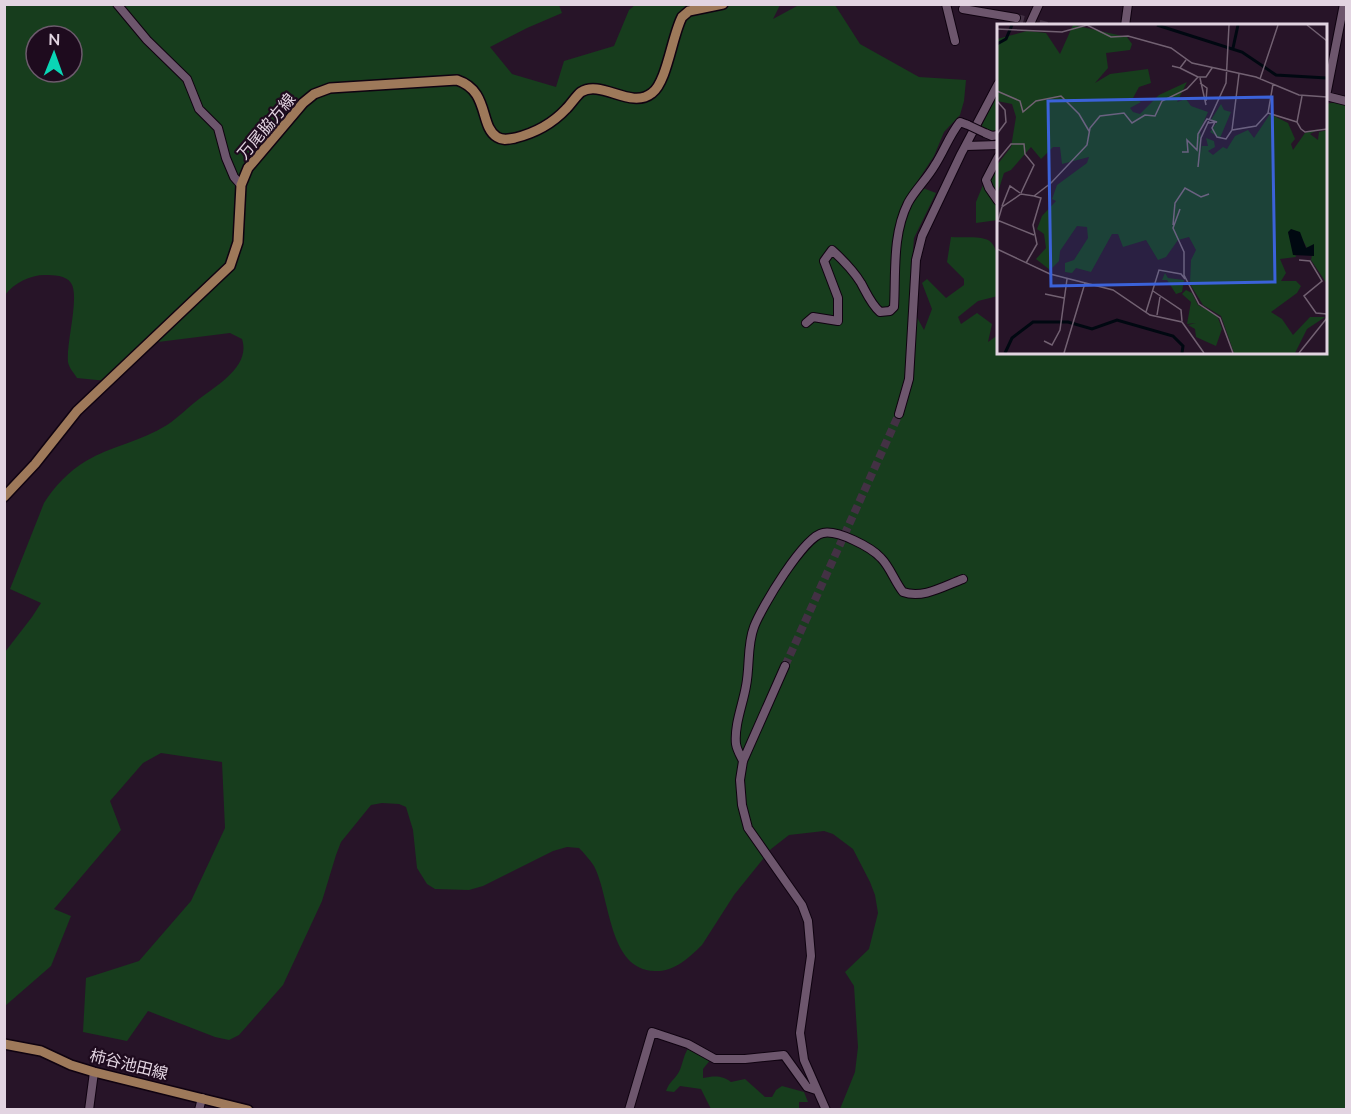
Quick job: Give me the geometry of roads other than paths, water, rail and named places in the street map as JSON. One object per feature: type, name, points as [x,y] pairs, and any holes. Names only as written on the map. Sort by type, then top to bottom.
[{"type":"main road","name":"万尾脇方線","points":[[4,497],[35,464],[77,411],[230,266],[238,242],[242,185],[248,168],[285,122],[315,94],[330,88],[457,80],[468,84],[475,92],[496,137],[505,140],[540,130],[557,119],[582,92],[593,90],[638,98],[652,93],[660,84],[682,17],[689,11],[723,4]]},
{"type":"main road","name":"柿谷池田線","points":[[4,1044],[41,1051],[71,1065],[94,1072],[248,1110]]},
{"type":"street","points":[[117,4],[147,40],[187,79],[199,109],[218,128],[226,158],[234,177],[242,185]]},
{"type":"street","points":[[946,4],[955,41]]},
{"type":"street","points":[[1030,24],[1039,4]]},
{"type":"street","points":[[1125,24],[1128,4]]},
{"type":"street","points":[[1327,91],[1344,4]]},
{"type":"street","points":[[951,20],[963,7],[1017,18]]},
{"type":"street","points":[[899,414],[909,378],[916,260],[922,236],[997,88]]},
{"type":"street","points":[[1327,96],[1347,101]]},
{"type":"street","points":[[806,322],[813,317],[838,321],[838,298],[824,261],[832,250],[844,260],[874,306],[880,312],[890,311],[894,307],[897,241],[904,213],[938,159],[946,141],[960,122],[992,136],[997,135]]},
{"type":"street","points":[[966,146],[997,145]]},
{"type":"street","points":[[997,161],[987,180],[989,188],[997,198]]},
{"type":"street","points":[[743,761],[736,745],[747,683],[753,630],[770,595],[792,563],[815,536],[823,533],[838,534],[875,553],[882,559],[903,592],[913,596],[963,579]]},
{"type":"street","points":[[785,666],[743,761],[740,780],[742,806],[748,828],[802,905],[808,921],[811,956],[800,1033],[804,1060],[826,1110]]},
{"type":"street","points":[[628,1110],[652,1032],[688,1044],[715,1059],[784,1055],[807,1087],[816,1090]]},
{"type":"street","points":[[89,1110],[94,1072]]},
{"type":"street","points":[[199,1110],[202,1098]]},
{"type":"tunnel","points":[[1016,18],[1040,24]]},
{"type":"tunnel","points":[[785,666],[899,414]]}]
